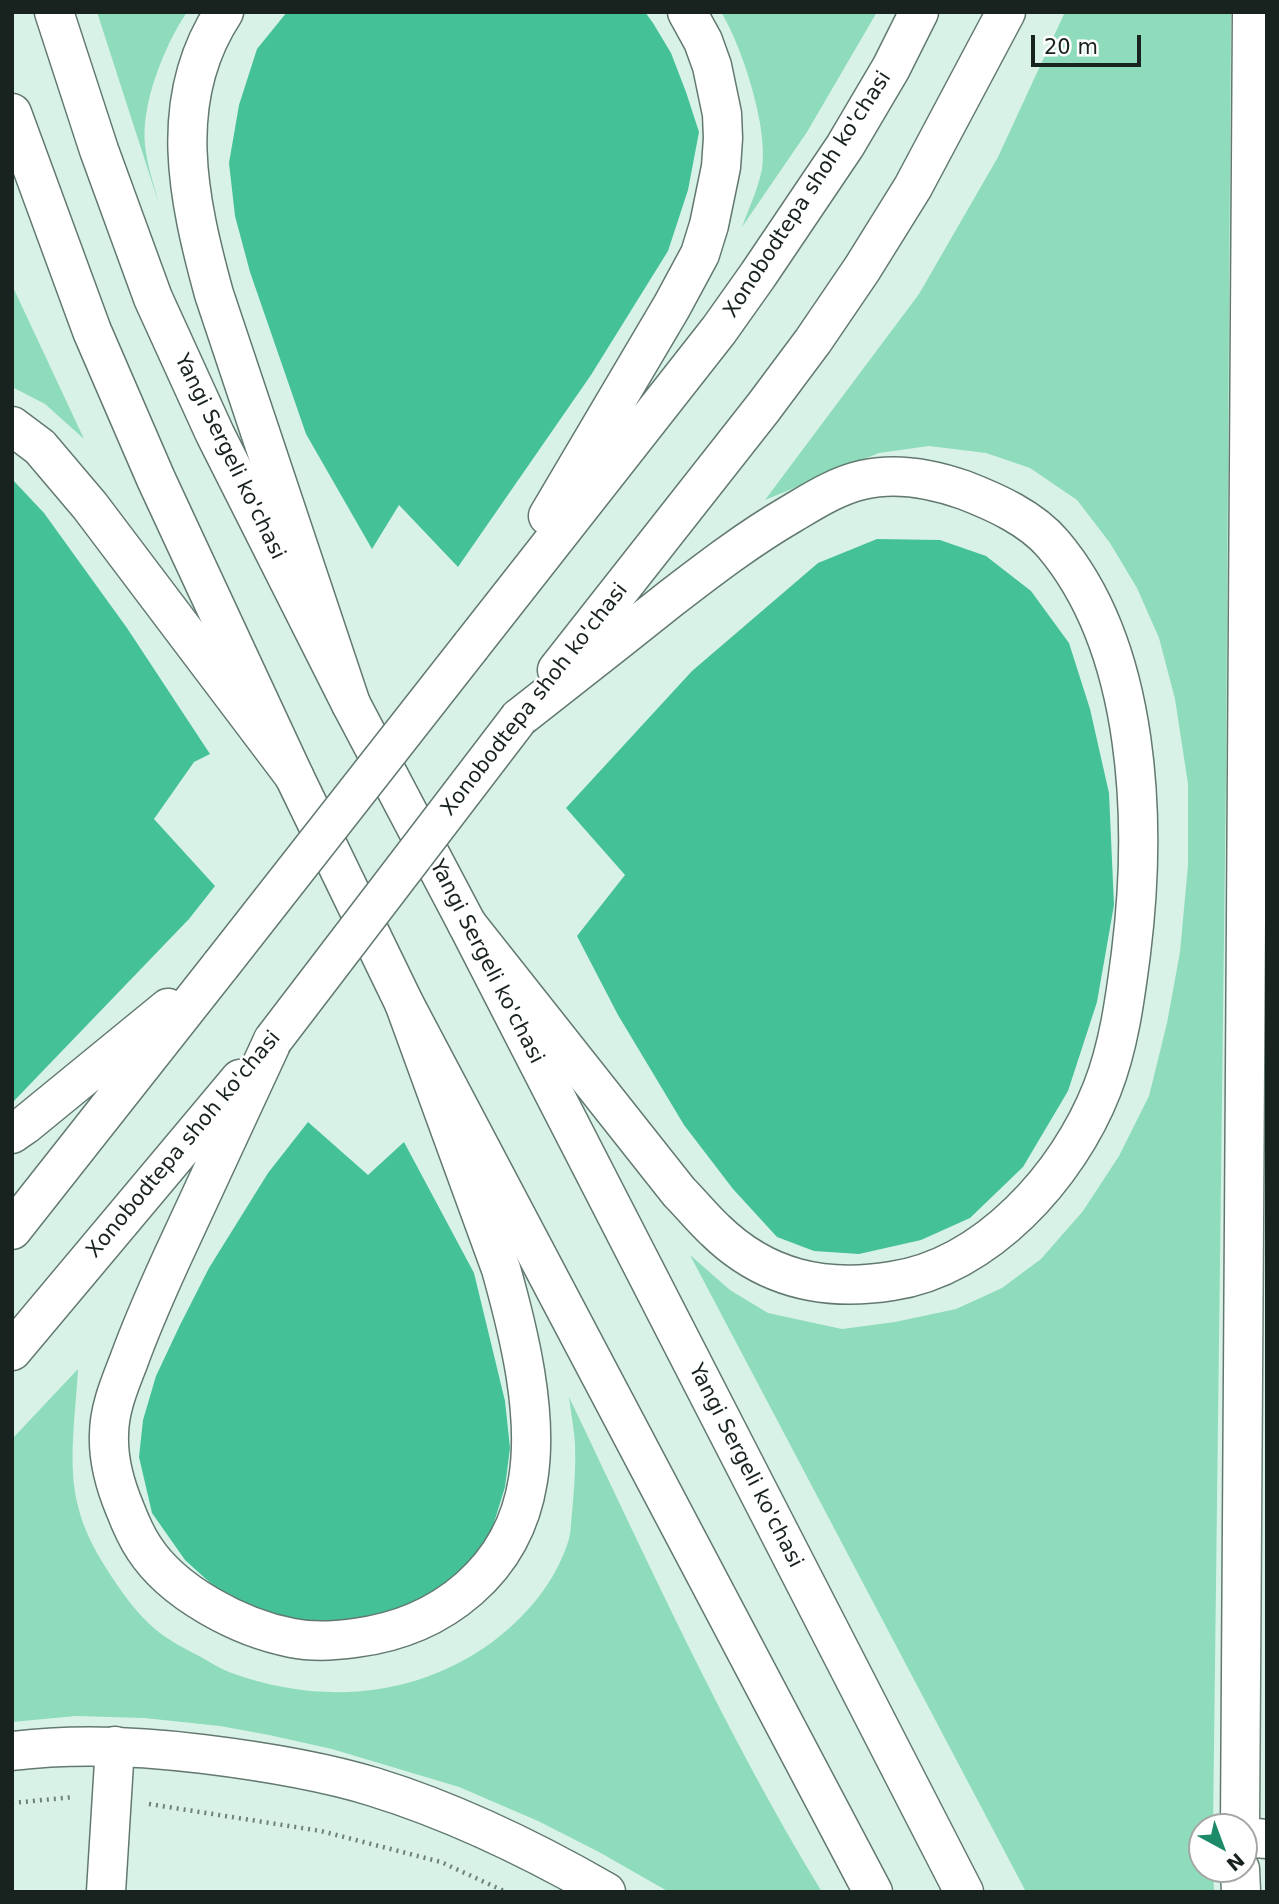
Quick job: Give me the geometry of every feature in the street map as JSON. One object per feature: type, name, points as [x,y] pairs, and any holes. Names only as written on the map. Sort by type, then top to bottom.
[{"type":"main road","name":"Yangi Sergeli ko'chasi","points":[[54,12],[99,150],[153,298],[215,434],[351,704],[964,1892]]},
{"type":"main road","points":[[224,12],[202,51],[189,104],[187,152],[194,206],[214,294],[351,704]]},
{"type":"main road","points":[[471,646],[700,254],[716,196],[723,138],[722,114],[712,65],[687,12]]},
{"type":"main road","name":"Xonobodtepa shoh ko'chasi","points":[[12,1230],[719,330],[845,146],[891,68],[919,12]]},
{"type":"main road","name":"Xonobodtepa shoh ko'chasi","points":[[12,1351],[273,1040],[519,718],[813,341],[913,187],[1006,12]]},
{"type":"main road","points":[[1240,1813],[1255,1259],[1252,12]]},
{"type":"main road","points":[[12,113],[92,331],[156,479],[294,776],[404,1003],[873,1892]]},
{"type":"main road","points":[[12,426],[40,447],[90,506],[294,776]]},
{"type":"main road","points":[[467,925],[679,1192],[716,1231],[734,1247],[777,1272],[827,1285],[901,1280],[939,1268],[982,1245],[1001,1229],[1038,1192],[1071,1148],[1100,1094],[1119,1031],[1129,968],[1138,869],[1136,767],[1124,702],[1107,641],[1083,585],[1050,540],[1004,508],[948,485],[916,478],[863,480],[837,489],[764,530],[718,562],[519,718]]},
{"type":"main road","points":[[12,1134],[221,965]]},
{"type":"main road","points":[[273,1040],[145,1318],[110,1419],[110,1460],[120,1498],[145,1550],[163,1571],[206,1604],[251,1626],[293,1639],[315,1641],[372,1636],[416,1622],[455,1601],[490,1567],[502,1550],[522,1504],[528,1480],[530,1450],[527,1389],[513,1314],[493,1247],[404,1003]]},
{"type":"main road","points":[[12,1751],[43,1747],[115,1746],[171,1750],[290,1767],[374,1787],[444,1812],[559,1865],[606,1892]]},
{"type":"main road","points":[[106,1892],[115,1746]]},
{"type":"path","points":[[12,1803],[74,1797],[112,1799],[321,1831],[441,1862],[506,1892]]},
{"type":"green space","points":[[97,12],[187,12],[163,58],[150,94],[147,112],[145,145],[159,204]]},
{"type":"green space","points":[[287,12],[645,12],[671,53],[699,132],[688,190],[668,251],[591,375],[458,567],[399,505],[372,549],[306,434],[250,272],[235,216],[229,163],[239,105],[257,49]]},
{"type":"green space","points":[[721,12],[877,12],[807,132],[742,227],[762,169],[762,132],[745,66]]},
{"type":"green space","points":[[1065,12],[1231,12],[1226,775],[1213,1813],[1188,1813],[1188,1883],[1214,1883],[1214,1892],[1026,1892],[690,1255],[730,1290],[768,1313],[842,1329],[895,1322],[956,1309],[1002,1288],[1041,1259],[1083,1211],[1119,1156],[1149,1096],[1167,1023],[1180,952],[1188,865],[1188,784],[1175,699],[1159,638],[1137,588],[1110,543],[1077,500],[1030,468],[986,453],[929,446],[879,453],[765,500],[919,294],[998,157]]},
{"type":"green space","points":[[12,285],[84,439],[45,404],[12,387]]},
{"type":"green space","points":[[12,479],[44,513],[127,628],[210,754],[194,762],[154,819],[215,886],[189,919],[12,1103]]},
{"type":"green space","points":[[877,539],[940,540],[986,556],[1031,591],[1069,643],[1090,709],[1109,793],[1114,905],[1097,1002],[1068,1091],[1023,1167],[970,1218],[921,1240],[859,1254],[814,1251],[777,1237],[733,1189],[684,1125],[618,1015],[577,936],[625,875],[566,808],[692,671],[818,563]]},
{"type":"green space","points":[[308,1122],[368,1175],[404,1142],[474,1273],[505,1401],[510,1448],[505,1487],[492,1529],[471,1561],[436,1595],[392,1613],[322,1623],[282,1620],[248,1608],[217,1589],[185,1560],[152,1513],[139,1457],[143,1420],[156,1376],[180,1325],[209,1268],[268,1173]]},
{"type":"green space","points":[[78,1369],[73,1473],[78,1506],[93,1546],[129,1601],[161,1634],[225,1670],[263,1683],[330,1692],[364,1691],[430,1676],[461,1662],[491,1643],[528,1610],[548,1584],[569,1539],[575,1453],[569,1397],[720,1710],[822,1892],[669,1892],[538,1821],[459,1787],[332,1749],[269,1735],[220,1726],[144,1718],[76,1716],[12,1722],[12,1439]]}]
